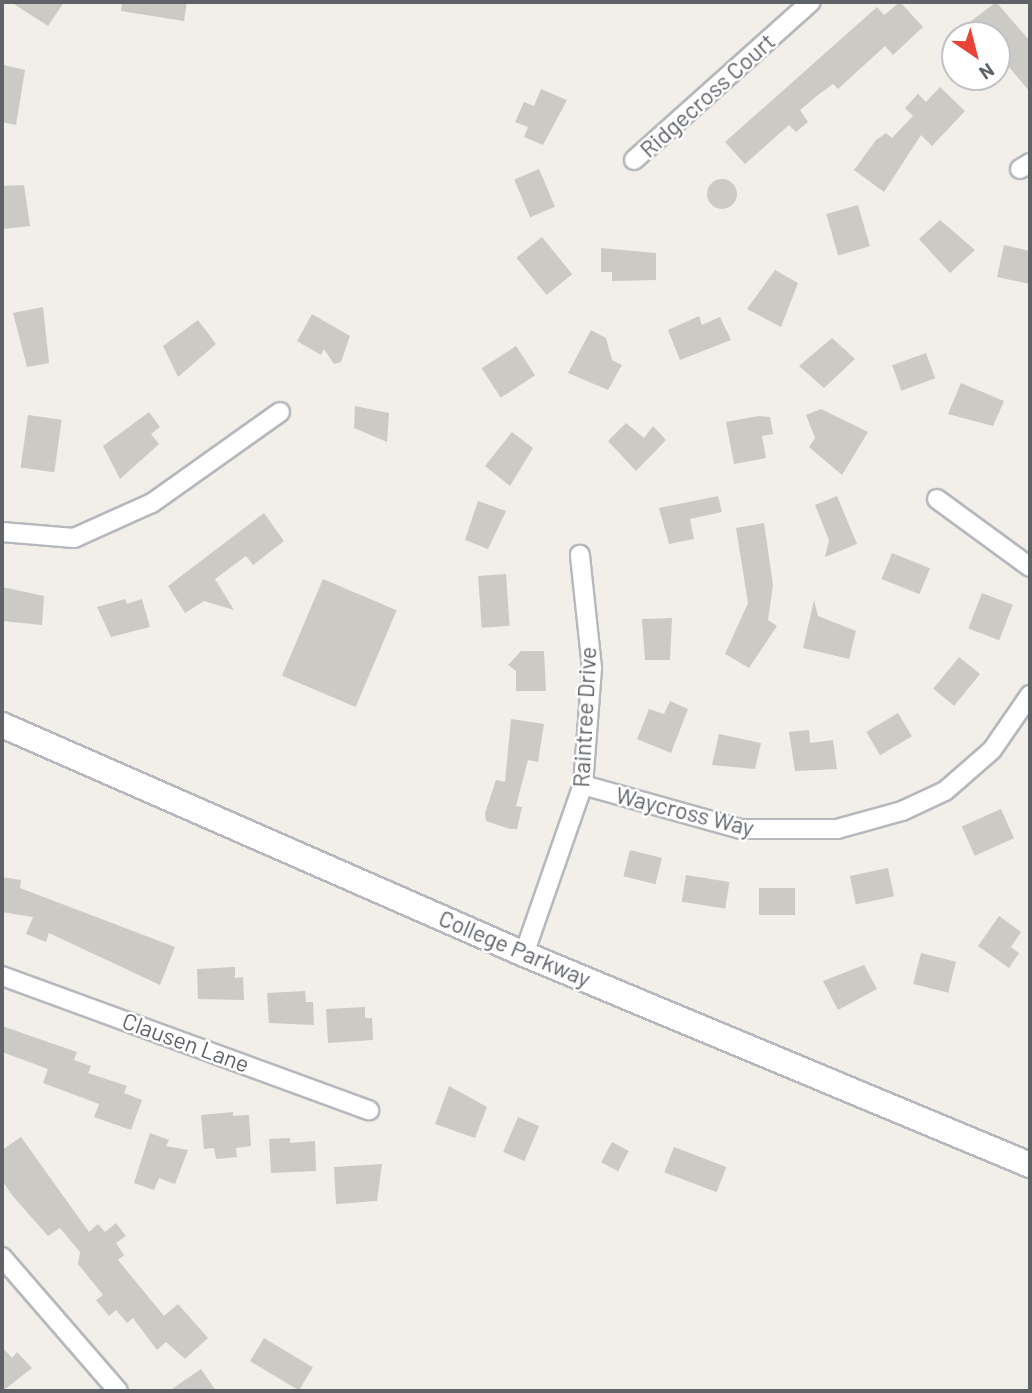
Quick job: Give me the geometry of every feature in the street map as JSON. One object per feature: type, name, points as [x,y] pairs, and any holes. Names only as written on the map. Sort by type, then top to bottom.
[{"type":"main road","name":"College Parkway","points":[[2,725],[524,954],[1030,1165]]},
{"type":"street","name":"Ridgecross Court","points":[[634,160],[811,2]]},
{"type":"street","points":[[2,532],[74,538],[152,503],[279,412]]},
{"type":"street","points":[[937,499],[1030,567]]},
{"type":"street","name":"Raintree Drive","points":[[524,954],[583,785],[592,667],[580,555]]},
{"type":"street","name":"Waycross Way","points":[[583,785],[741,829],[837,829],[902,811],[945,791],[992,750],[1030,695]]},
{"type":"street","name":"Clausen Lane","points":[[2,976],[369,1110]]},
{"type":"street","points":[[2,1257],[118,1391]]},
{"type":"building","points":[[11,2],[64,2],[48,26]]},
{"type":"building","points":[[122,2],[187,2],[184,21],[121,11]]},
{"type":"building","points":[[900,2],[923,27],[893,55],[885,46],[838,89],[833,84],[818,95],[800,110],[808,122],[796,132],[789,125],[745,164],[725,142],[877,7],[884,15]]},
{"type":"building","points":[[996,2],[1030,41],[1030,92],[1011,70],[1011,21],[971,21]]},
{"type":"building","points":[[4,65],[25,70],[16,125],[2,122]]},
{"type":"building","points":[[940,87],[941,91],[965,111],[932,146],[921,135],[884,192],[854,170],[876,140],[886,133],[892,138],[913,116],[905,108],[918,94],[926,102]]},
{"type":"building","points":[[541,89],[567,100],[543,145],[524,137],[528,127],[515,122],[524,102],[534,106]]},
{"type":"building","points":[[539,169],[555,207],[530,217],[514,180]]},
{"type":"building","points":[[722,179],[733,183],[737,194],[733,205],[722,209],[711,205],[707,194],[711,183]]},
{"type":"building","points":[[24,185],[30,226],[2,229],[2,186]]},
{"type":"building","points":[[858,205],[870,246],[838,255],[826,214]]},
{"type":"building","points":[[940,220],[975,250],[950,273],[919,239]]},
{"type":"building","points":[[542,237],[572,274],[547,295],[516,258]]},
{"type":"building","points":[[1004,245],[1030,251],[1030,284],[997,277]]},
{"type":"building","points":[[601,248],[656,253],[656,280],[612,281],[612,272],[601,272]]},
{"type":"building","points":[[775,270],[798,283],[781,327],[747,309]]},
{"type":"building","points":[[43,307],[49,363],[27,367],[13,313]]},
{"type":"building","points":[[312,314],[350,336],[341,362],[334,364],[324,349],[321,355],[297,341]]},
{"type":"building","points":[[699,316],[702,325],[720,317],[731,340],[680,360],[668,330]]},
{"type":"building","points":[[198,320],[216,344],[178,377],[163,346]]},
{"type":"building","points":[[591,330],[606,338],[612,360],[622,365],[608,390],[568,373]]},
{"type":"building","points":[[832,338],[855,359],[824,388],[799,366]]},
{"type":"building","points":[[516,346],[535,375],[501,398],[482,368]]},
{"type":"building","points":[[926,353],[935,378],[901,391],[892,365]]},
{"type":"building","points":[[961,383],[1004,401],[993,426],[948,414]]},
{"type":"building","points":[[355,406],[389,413],[387,442],[354,428]]},
{"type":"building","points":[[821,409],[868,432],[842,475],[809,447],[815,438],[806,415]]},
{"type":"building","points":[[149,412],[160,427],[151,434],[159,444],[120,479],[103,446]]},
{"type":"building","points":[[28,415],[62,420],[54,472],[21,467]]},
{"type":"building","points":[[758,416],[770,417],[773,434],[762,436],[766,458],[734,464],[726,422]]},
{"type":"building","points":[[626,423],[644,438],[653,426],[666,440],[636,471],[608,441]]},
{"type":"building","points":[[512,432],[533,448],[510,486],[485,466]]},
{"type":"building","points":[[718,496],[722,512],[690,519],[694,539],[669,544],[659,508]]},
{"type":"building","points":[[837,496],[857,544],[825,557],[829,540],[815,505]]},
{"type":"building","points":[[478,501],[506,511],[488,549],[465,540]]},
{"type":"building","points":[[264,513],[284,541],[253,565],[246,556],[215,579],[234,610],[204,601],[185,613],[168,586]]},
{"type":"building","points":[[764,523],[773,585],[768,620],[777,626],[749,668],[725,654],[748,603],[736,528]]},
{"type":"building","points":[[892,553],[930,568],[920,594],[882,579]]},
{"type":"building","points":[[506,574],[510,626],[482,628],[478,576]]},
{"type":"building","points":[[323,579],[397,610],[356,707],[282,676]]},
{"type":"building","points":[[2,587],[44,596],[42,625],[2,621]]},
{"type":"building","points":[[982,593],[1013,605],[999,640],[968,628]]},
{"type":"building","points":[[125,599],[127,604],[142,599],[150,627],[111,637],[97,607]]},
{"type":"building","points":[[814,600],[818,616],[856,631],[849,659],[803,648]]},
{"type":"building","points":[[672,618],[670,660],[645,660],[642,619]]},
{"type":"building","points":[[521,651],[544,651],[546,691],[516,691],[516,671],[508,665]]},
{"type":"building","points":[[959,657],[980,674],[954,706],[933,689]]},
{"type":"building","points":[[670,701],[688,709],[671,753],[637,739],[649,709],[664,714]]},
{"type":"building","points":[[898,713],[912,736],[880,755],[866,732]]},
{"type":"building","points":[[511,719],[544,724],[538,762],[528,760],[516,806],[522,807],[517,829],[486,821],[485,813],[496,780],[505,782]]},
{"type":"building","points":[[809,730],[810,743],[833,740],[837,769],[795,771],[789,732]]},
{"type":"building","points":[[719,734],[761,743],[755,769],[712,765]]},
{"type":"building","points":[[1001,809],[1014,838],[975,856],[962,826]]},
{"type":"building","points":[[630,850],[662,858],[655,884],[623,876]]},
{"type":"building","points":[[888,868],[894,896],[856,904],[850,876]]},
{"type":"building","points":[[686,875],[729,882],[725,909],[682,902]]},
{"type":"building","points":[[2,877],[21,880],[20,888],[175,947],[160,985],[49,933],[46,942],[26,934],[33,917],[2,912]]},
{"type":"building","points":[[759,888],[795,888],[795,915],[759,915]]},
{"type":"building","points":[[999,916],[1021,932],[1011,947],[1019,953],[1009,968],[978,946]]},
{"type":"building","points":[[921,953],[956,962],[948,993],[913,984]]},
{"type":"building","points":[[864,965],[877,989],[838,1010],[823,981]]},
{"type":"building","points":[[235,967],[235,978],[243,977],[244,1000],[198,999],[197,969]]},
{"type":"building","points":[[305,991],[306,1002],[313,1002],[314,1025],[269,1023],[267,993]]},
{"type":"building","points":[[365,1007],[365,1018],[372,1018],[373,1040],[328,1043],[326,1009]]},
{"type":"building","points":[[2,1026],[77,1052],[74,1060],[91,1066],[88,1073],[127,1086],[124,1093],[142,1100],[131,1130],[94,1117],[99,1104],[43,1083],[48,1069],[2,1052]]},
{"type":"building","points":[[449,1086],[487,1107],[475,1138],[435,1124]]},
{"type":"building","points":[[233,1112],[233,1116],[249,1115],[251,1146],[236,1148],[237,1157],[216,1159],[214,1148],[204,1149],[201,1115]]},
{"type":"building","points":[[518,1117],[539,1126],[524,1161],[503,1152]]},
{"type":"building","points":[[150,1133],[169,1140],[166,1146],[188,1150],[175,1184],[159,1178],[154,1190],[134,1183]]},
{"type":"building","points":[[21,1137],[89,1232],[98,1224],[105,1232],[116,1223],[126,1236],[116,1243],[124,1255],[118,1260],[164,1316],[178,1304],[208,1338],[185,1359],[166,1342],[157,1350],[133,1318],[127,1323],[116,1310],[109,1316],[96,1300],[103,1295],[78,1264],[80,1252],[60,1228],[48,1236],[11,1194],[2,1180],[2,1150]]},
{"type":"building","points":[[290,1138],[290,1143],[315,1141],[316,1171],[271,1173],[269,1139]]},
{"type":"building","points":[[612,1142],[629,1151],[618,1171],[601,1162]]},
{"type":"building","points":[[674,1147],[726,1167],[717,1192],[664,1172]]},
{"type":"building","points":[[382,1164],[377,1201],[336,1204],[334,1167]]},
{"type":"building","points":[[264,1338],[313,1367],[299,1391],[250,1361]]},
{"type":"building","points":[[2,1347],[12,1358],[17,1352],[32,1368],[3,1391]]},
{"type":"building","points":[[201,1369],[216,1391],[169,1391]]}]
